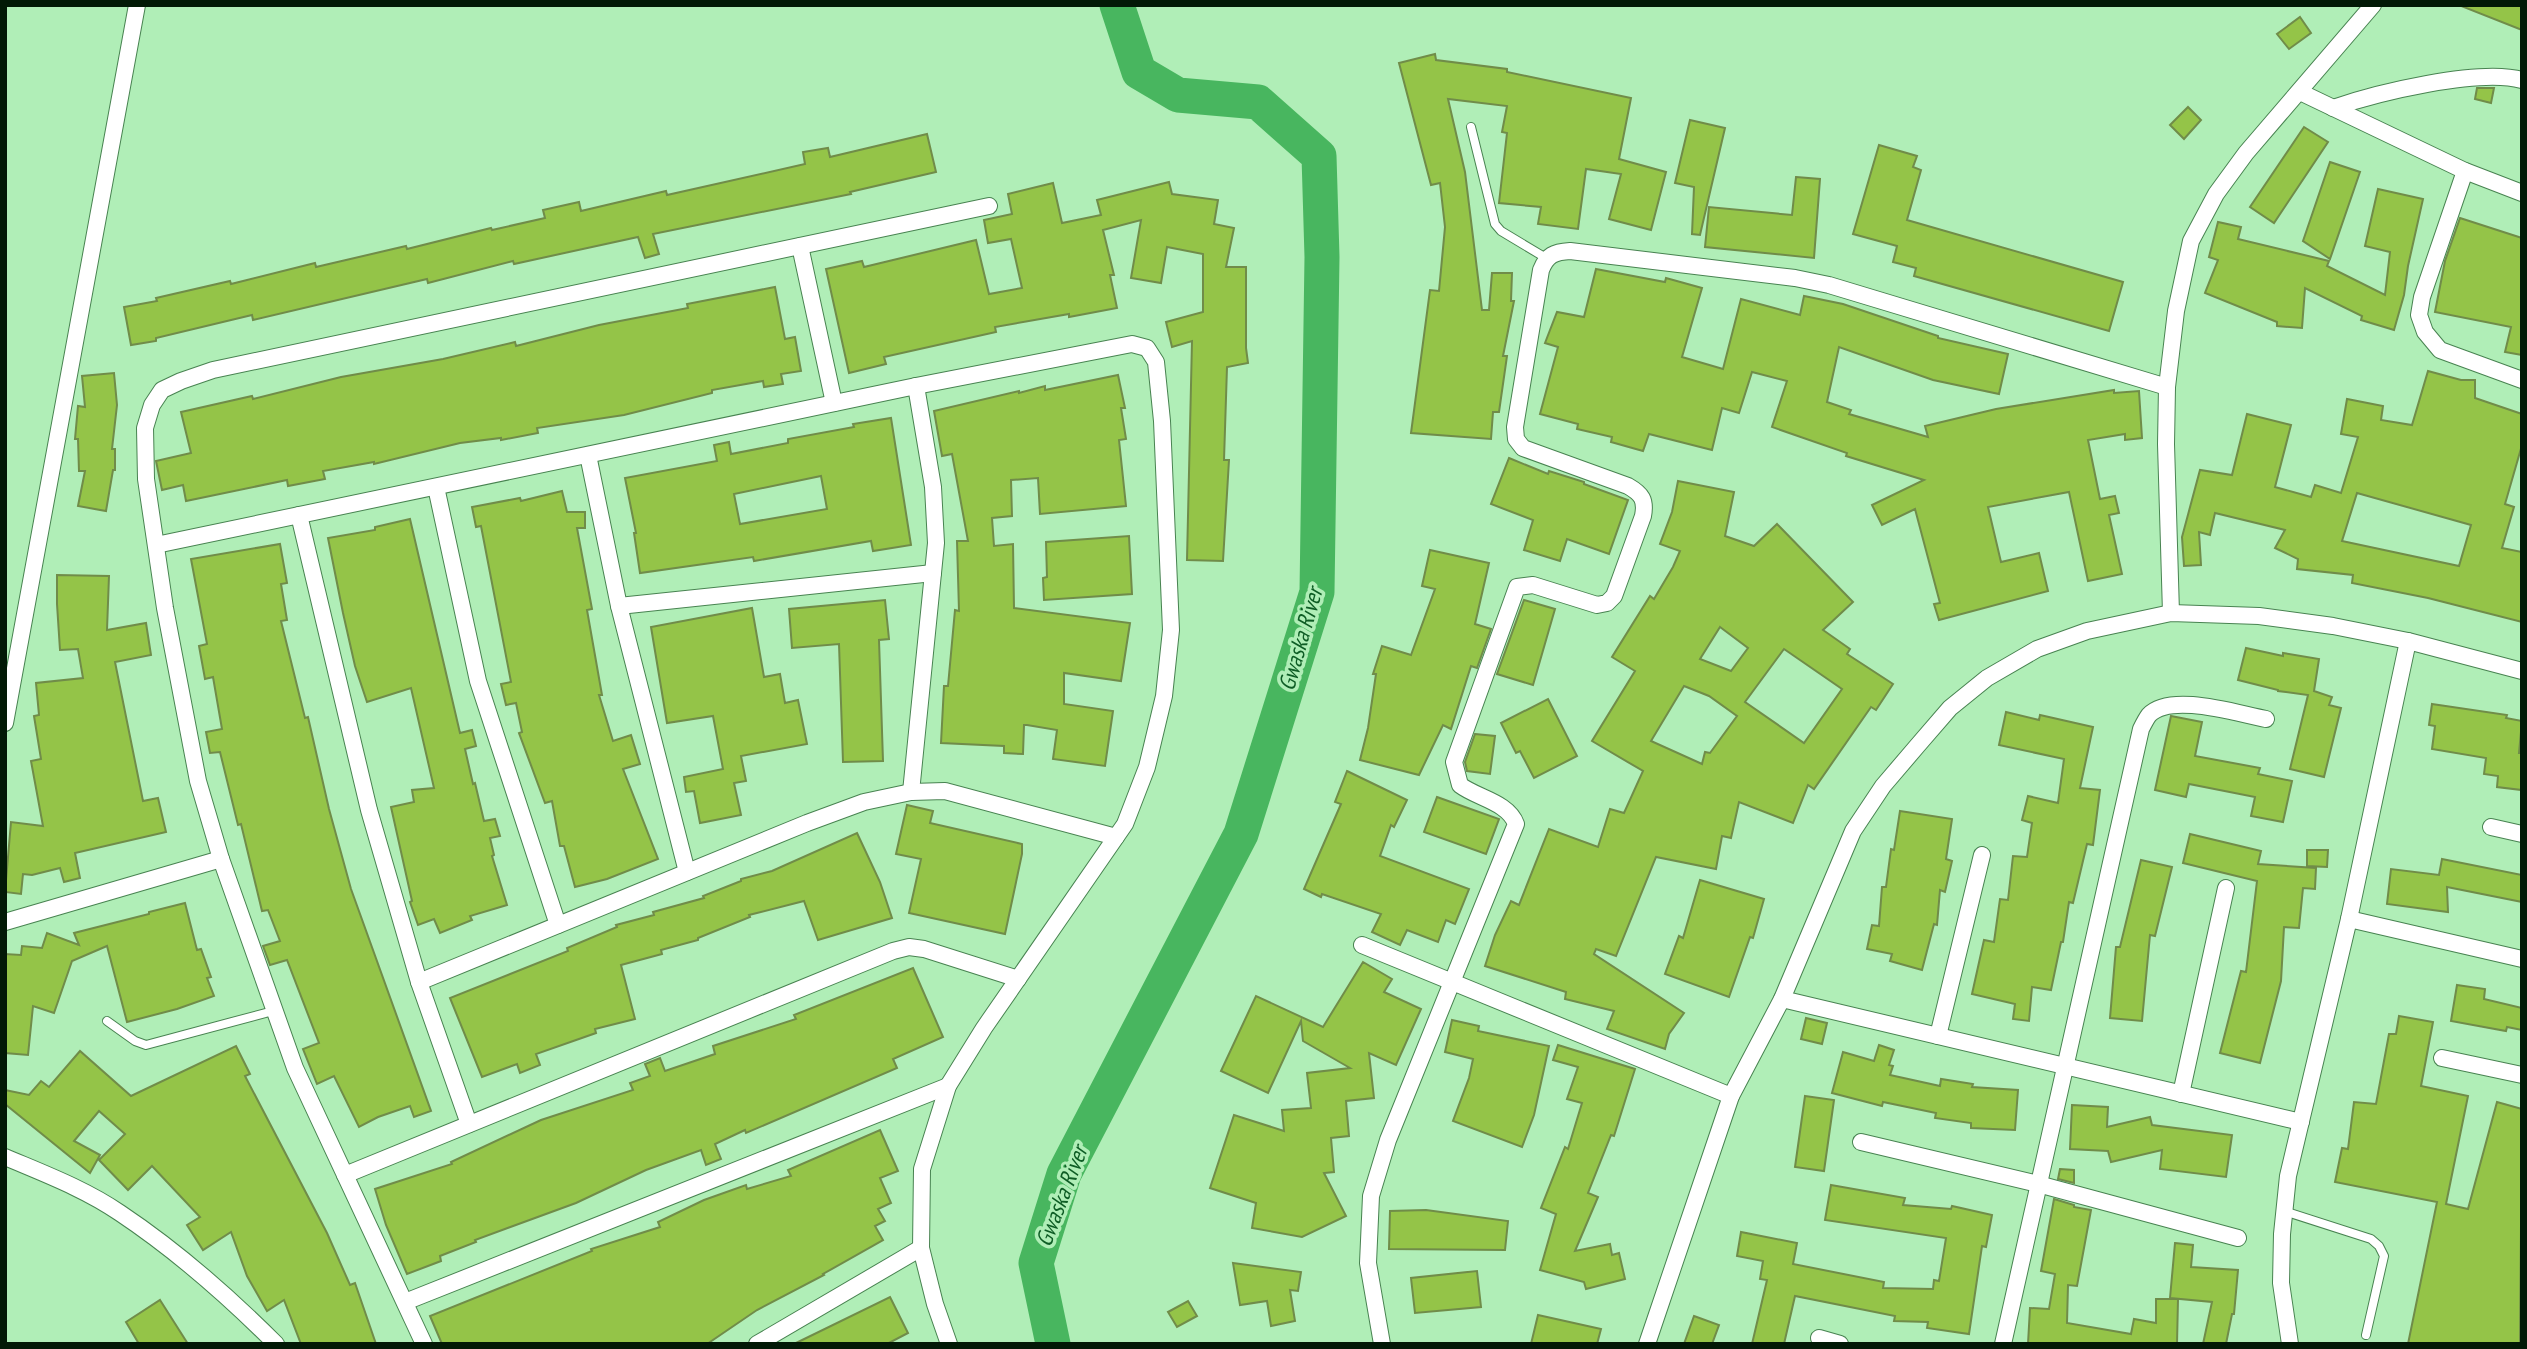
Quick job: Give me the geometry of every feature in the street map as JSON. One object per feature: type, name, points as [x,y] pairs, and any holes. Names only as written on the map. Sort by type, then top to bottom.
[{"type":"street","points":[[5,723],[137,5]]},
{"type":"street","points":[[2171,613],[2167,387],[2176,311],[2191,240],[2216,194],[2246,153],[2373,5]]},
{"type":"street","points":[[2333,108],[2357,100],[2483,76],[2522,80]]},
{"type":"street","points":[[2300,92],[2465,171],[2522,193]]},
{"type":"street","points":[[2465,171],[2422,297],[2419,315],[2426,332],[2440,350],[2522,380]]},
{"type":"street","points":[[424,1344],[295,1068],[220,859],[198,781],[165,608],[146,479],[145,428],[152,405],[162,390],[213,370],[989,206]]},
{"type":"street","points":[[800,246],[834,403]]},
{"type":"street","points":[[1382,1344],[1368,1263],[1371,1196],[1388,1140],[1516,824],[1506,809],[1460,785],[1454,762],[1517,587],[1533,585],[1597,605],[1607,603],[1614,596],[1643,516],[1645,503],[1640,493],[1628,486],[1523,448],[1516,439],[1515,427],[1541,270],[1546,258],[1556,252],[1570,251],[1795,278],[1829,285],[2167,387]]},
{"type":"street","points":[[156,545],[916,386],[1132,344],[1147,348],[1156,362],[1162,421],[1171,630],[1164,696],[1147,767],[1125,824],[984,1028],[948,1086],[922,1169],[920,1248],[949,1344]]},
{"type":"street","points":[[911,792],[936,543],[933,487],[916,386]]},
{"type":"street","points":[[588,455],[619,606],[687,872]]},
{"type":"street","points":[[436,486],[478,681],[558,925]]},
{"type":"street","points":[[299,515],[369,810],[419,982],[469,1124]]},
{"type":"street","points":[[619,606],[933,573]]},
{"type":"street","points":[[1647,1344],[1731,1096],[1782,999],[1853,831],[1883,786],[1950,708],[1987,678],[2037,649],[2087,631],[2171,613],[2259,616],[2333,626],[2408,641],[2522,671]]},
{"type":"street","points":[[2290,1344],[2281,1283],[2288,1176],[2349,919],[2408,641]]},
{"type":"street","points":[[2003,1344],[2141,729],[2150,715],[2161,707],[2178,703],[2266,719]]},
{"type":"street","points":[[419,982],[864,802],[911,792],[945,791],[1116,836]]},
{"type":"street","points":[[2491,827],[2522,834]]},
{"type":"street","points":[[1938,1036],[1982,855]]},
{"type":"street","points":[[5,922],[220,859]]},
{"type":"street","points":[[2181,1094],[2226,888]]},
{"type":"street","points":[[2349,919],[2522,959]]},
{"type":"street","points":[[1362,945],[1731,1096]]},
{"type":"street","points":[[345,1175],[893,951],[909,947],[924,949],[1018,979]]},
{"type":"street","points":[[1782,999],[2301,1122]]},
{"type":"street","points":[[2442,1058],[2522,1075]]},
{"type":"street","points":[[405,1302],[948,1086]]},
{"type":"street","points":[[1861,1142],[2038,1184],[2238,1238]]},
{"type":"street","points":[[5,1157],[72,1185],[120,1213],[228,1296],[276,1344]]},
{"type":"street","points":[[757,1344],[920,1248]]},
{"type":"street","points":[[1819,1338],[1840,1344]]},
{"type":"lane","points":[[1471,127],[1495,224],[1546,258]]},
{"type":"lane","points":[[107,1021],[135,1041],[146,1045],[273,1012]]},
{"type":"lane","points":[[2284,1211],[2371,1239],[2379,1246],[2384,1256],[2366,1335]]},
{"type":"building","points":[[2522,5],[2522,30],[2461,6]]},
{"type":"building","points":[[2300,17],[2311,33],[2289,49],[2277,34]]},
{"type":"building","points":[[1435,54],[1436,60],[1507,69],[1507,72],[1631,98],[1619,159],[1666,172],[1651,230],[1609,219],[1621,174],[1586,169],[1578,229],[1538,224],[1541,207],[1499,203],[1507,133],[1502,132],[1507,106],[1448,99],[1465,172],[1482,310],[1489,310],[1492,273],[1512,273],[1511,301],[1514,301],[1503,356],[1507,356],[1499,412],[1493,412],[1491,439],[1411,433],[1430,290],[1439,291],[1445,227],[1440,183],[1431,185],[1399,63]]},
{"type":"building","points":[[2477,88],[2494,88],[2491,103],[2475,99]]},
{"type":"building","points":[[2188,107],[2201,120],[2184,139],[2170,125]]},
{"type":"building","points":[[1690,120],[1725,128],[1700,235],[1692,234],[1694,187],[1675,183]]},
{"type":"building","points":[[2304,127],[2328,142],[2274,223],[2250,207]]},
{"type":"building","points":[[927,134],[936,172],[850,192],[851,194],[653,234],[659,254],[645,258],[638,237],[514,264],[513,261],[428,283],[427,279],[253,320],[252,315],[156,338],[156,341],[131,345],[124,307],[157,301],[156,298],[230,281],[231,284],[315,263],[316,267],[406,246],[407,249],[545,218],[543,210],[579,202],[581,211],[666,191],[667,195],[805,164],[803,152],[828,148],[830,157]]},
{"type":"building","points":[[1879,145],[1917,156],[1913,167],[1921,170],[1907,220],[2123,282],[2109,331],[1914,276],[1916,268],[1893,262],[1897,246],[1853,234]]},
{"type":"building","points":[[2330,162],[2360,172],[2330,259],[2303,241]]},
{"type":"building","points":[[1796,177],[1820,179],[1814,258],[1705,247],[1709,207],[1792,215]]},
{"type":"building","points":[[1169,182],[1172,194],[1218,200],[1214,224],[1234,228],[1226,267],[1246,267],[1248,363],[1227,367],[1224,460],[1229,460],[1223,561],[1187,560],[1192,341],[1172,347],[1166,322],[1203,312],[1203,254],[1167,247],[1161,283],[1131,278],[1141,220],[1103,230],[1114,275],[1110,275],[1117,308],[995,327],[996,332],[884,357],[886,364],[849,373],[826,269],[862,261],[864,267],[976,240],[989,294],[1022,288],[1011,239],[988,243],[984,220],[1012,214],[1008,194],[1053,183],[1062,223],[1101,215],[1097,200]]},
{"type":"building","points":[[2378,189],[2423,199],[2404,295],[2394,330],[2361,320],[2362,316],[2305,288],[2302,328],[2277,326],[2277,322],[2205,293],[2218,260],[2209,257],[2218,222],[2241,227],[2238,239],[2329,261],[2327,266],[2385,295],[2390,252],[2365,246]]},
{"type":"building","points":[[2460,218],[2522,238],[2522,355],[2505,352],[2511,327],[2435,312],[2445,261]]},
{"type":"building","points":[[1596,269],[1665,282],[1666,278],[1702,288],[1682,357],[1723,369],[1741,299],[1800,315],[1804,296],[1843,304],[1938,338],[2008,354],[1999,394],[1933,380],[1839,347],[1827,402],[1851,410],[1849,414],[1928,437],[1925,426],[1996,409],[2114,390],[2114,393],[2139,391],[2142,438],[2125,440],[2125,434],[2088,440],[2100,499],[2115,496],[2119,513],[2109,515],[2122,574],[2088,581],[2069,492],[1988,507],[2001,562],[2039,553],[2048,591],[1939,620],[1934,604],[1940,603],[1915,509],[1882,525],[1872,505],[1924,480],[1846,456],[1847,453],[1772,427],[1787,381],[1752,372],[1739,413],[1722,408],[1712,450],[1649,434],[1643,451],[1611,442],[1612,437],[1577,429],[1578,424],[1540,414],[1558,347],[1545,343],[1557,312],[1584,317]]},
{"type":"building","points":[[775,287],[785,339],[795,337],[801,371],[781,374],[783,384],[764,387],[763,381],[712,390],[712,393],[624,415],[537,428],[538,433],[501,440],[460,443],[374,464],[323,471],[325,479],[288,486],[287,480],[186,501],[183,485],[162,490],[156,461],[191,453],[181,412],[515,342],[516,346],[599,325],[688,308],[687,304]]},
{"type":"building","points":[[2428,371],[2461,380],[2475,380],[2475,398],[2522,414],[2522,445],[2505,504],[2514,507],[2502,548],[2522,552],[2522,622],[2428,598],[2352,583],[2353,575],[2297,569],[2298,559],[2275,548],[2285,530],[2215,513],[2210,535],[2199,532],[2201,565],[2184,566],[2182,537],[2200,470],[2232,475],[2247,414],[2291,425],[2275,487],[2311,497],[2315,485],[2341,493],[2358,437],[2341,434],[2347,399],[2383,406],[2381,420],[2412,425]],"holes":[[[2357,493],[2471,525],[2459,566],[2342,541]]]},
{"type":"building","points":[[114,373],[117,405],[112,449],[115,449],[115,470],[106,511],[78,506],[85,471],[79,471],[78,439],[75,439],[78,406],[85,407],[82,376]]},
{"type":"building","points":[[1118,375],[1125,408],[1121,408],[1126,439],[1119,440],[1126,506],[1040,514],[1038,478],[1011,480],[1012,516],[992,518],[994,546],[1013,544],[1014,608],[1130,623],[1121,681],[1064,673],[1064,704],[1113,711],[1105,766],[1053,759],[1057,730],[1027,725],[1024,725],[1023,754],[1004,753],[1004,746],[941,743],[944,686],[948,686],[955,610],[959,611],[957,541],[968,541],[952,454],[942,456],[934,411],[1019,391],[1045,386],[1045,390]]},
{"type":"building","points":[[891,418],[911,545],[873,551],[871,541],[754,561],[753,557],[640,573],[636,533],[625,478],[717,461],[714,445],[729,442],[731,454],[788,443],[788,439],[854,427],[853,424]],"holes":[[[821,476],[827,509],[740,524],[734,494]]]},
{"type":"building","points":[[1509,458],[1548,474],[1549,471],[1584,482],[1628,500],[1609,554],[1567,539],[1560,561],[1524,550],[1533,520],[1491,504]]},
{"type":"building","points":[[1678,481],[1734,492],[1725,536],[1754,546],[1777,524],[1853,602],[1823,630],[1850,649],[1847,654],[1893,684],[1876,710],[1871,707],[1814,789],[1808,785],[1793,823],[1739,802],[1731,838],[1722,836],[1716,869],[1656,857],[1616,956],[1596,949],[1594,954],[1684,1013],[1669,1034],[1665,1049],[1607,1029],[1614,1011],[1565,999],[1566,992],[1485,966],[1495,935],[1511,901],[1519,905],[1549,829],[1598,847],[1610,809],[1624,813],[1643,771],[1592,741],[1635,671],[1612,657],[1650,596],[1654,599],[1680,551],[1660,544],[1672,512]],"holes":[[[1720,627],[1748,648],[1731,671],[1700,659]],[[1784,649],[1842,689],[1804,743],[1745,702]],[[1684,686],[1709,696],[1737,716],[1710,753],[1705,752],[1702,764],[1651,741]]]},
{"type":"building","points":[[562,491],[567,512],[585,512],[585,528],[577,528],[592,609],[587,610],[602,695],[599,695],[613,741],[631,735],[640,764],[623,769],[658,859],[607,879],[575,887],[564,846],[560,846],[552,801],[545,803],[519,733],[522,732],[516,703],[506,705],[501,684],[511,682],[481,526],[476,527],[472,507],[520,498],[521,501]]},
{"type":"building","points":[[410,519],[460,733],[472,730],[476,746],[465,749],[473,784],[475,783],[484,821],[495,819],[500,836],[490,838],[492,856],[507,905],[470,916],[472,920],[440,933],[434,919],[418,925],[410,902],[412,901],[391,807],[414,802],[412,790],[434,788],[411,688],[367,702],[355,666],[328,538],[375,530],[375,527]]},
{"type":"building","points":[[1129,536],[1132,594],[1044,600],[1043,578],[1047,577],[1046,542]]},
{"type":"building","points":[[280,544],[287,583],[281,584],[287,620],[281,621],[305,718],[308,717],[329,809],[351,889],[431,1111],[414,1117],[410,1106],[359,1127],[334,1076],[317,1084],[303,1049],[319,1043],[287,960],[270,965],[263,946],[280,941],[268,910],[262,911],[220,752],[210,753],[206,732],[222,729],[213,677],[205,679],[199,646],[207,644],[191,559]]},
{"type":"building","points":[[1430,550],[1489,563],[1475,624],[1491,629],[1477,668],[1471,666],[1451,729],[1443,725],[1419,775],[1360,760],[1368,728],[1376,674],[1373,674],[1382,646],[1411,655],[1435,589],[1422,586]]},
{"type":"building","points":[[57,575],[109,576],[107,630],[146,623],[151,655],[115,662],[143,801],[158,798],[166,832],[75,853],[80,878],[64,882],[60,868],[32,875],[23,874],[21,894],[5,892],[11,822],[43,826],[31,761],[41,759],[34,716],[39,715],[36,683],[83,678],[78,649],[60,650]]},
{"type":"building","points":[[885,600],[889,639],[879,640],[883,761],[843,762],[839,644],[792,648],[789,609]]},
{"type":"building","points":[[1524,600],[1555,609],[1533,685],[1497,674]]},
{"type":"building","points":[[752,608],[764,677],[780,674],[785,703],[798,700],[807,744],[741,756],[746,781],[734,783],[741,815],[700,823],[694,791],[686,792],[684,777],[723,769],[713,716],[667,723],[651,627]]},
{"type":"building","points":[[2246,648],[2283,656],[2283,653],[2319,659],[2314,691],[2332,697],[2329,705],[2341,708],[2324,777],[2290,769],[2308,695],[2278,691],[2238,680]]},
{"type":"building","points":[[1548,699],[1577,756],[1534,778],[1520,751],[1516,753],[1501,723]]},
{"type":"building","points":[[2432,704],[2507,715],[2506,718],[2522,721],[2519,753],[2522,753],[2522,790],[2497,787],[2498,776],[2484,774],[2486,758],[2432,749],[2435,726],[2429,725]]},
{"type":"building","points":[[2006,712],[2039,720],[2040,715],[2093,727],[2080,788],[2100,790],[2093,845],[2087,844],[2073,903],[2069,902],[2063,942],[2051,990],[2032,987],[2029,1021],[2013,1019],[2015,1004],[1972,994],[1984,940],[1994,942],[2000,899],[2008,900],[2013,856],[2027,857],[2032,823],[2022,820],[2028,796],[2058,803],[2064,759],[1999,745]]},
{"type":"building","points":[[2171,716],[2202,722],[2195,756],[2260,768],[2258,774],[2292,781],[2283,822],[2251,816],[2255,797],[2189,784],[2186,797],[2155,790]]},
{"type":"building","points":[[1475,734],[1495,736],[1490,774],[1467,771],[1465,762]]},
{"type":"building","points":[[1347,771],[1407,800],[1394,827],[1391,825],[1380,856],[1469,889],[1455,924],[1446,920],[1438,942],[1407,930],[1400,945],[1372,932],[1381,914],[1322,894],[1321,897],[1304,889],[1341,804],[1335,802]]},
{"type":"building","points":[[1437,797],[1499,819],[1486,854],[1424,832]]},
{"type":"building","points":[[907,805],[933,811],[930,823],[1022,844],[1005,934],[909,913],[921,859],[896,854]]},
{"type":"building","points":[[1900,811],[1952,819],[1946,859],[1952,861],[1945,892],[1940,890],[1937,925],[1934,924],[1922,970],[1890,961],[1892,954],[1867,949],[1872,925],[1879,926],[1882,887],[1886,887]]},
{"type":"building","points":[[857,833],[880,882],[892,918],[818,940],[804,901],[749,915],[750,917],[698,940],[661,950],[662,954],[621,965],[635,1019],[595,1029],[596,1033],[536,1054],[540,1065],[520,1073],[517,1064],[482,1077],[450,998],[568,951],[567,948],[617,927],[616,925],[704,898],[703,896],[741,879],[772,871]]},
{"type":"building","points":[[2190,834],[2261,851],[2258,864],[2316,868],[2315,889],[2303,888],[2299,928],[2284,927],[2281,981],[2260,1063],[2220,1053],[2241,971],[2246,972],[2257,881],[2183,863]]},
{"type":"building","points":[[2307,850],[2328,850],[2327,867],[2307,866]]},
{"type":"building","points":[[2442,859],[2522,875],[2522,902],[2447,887],[2448,912],[2387,904],[2391,869],[2439,875]]},
{"type":"building","points":[[2141,860],[2172,867],[2155,936],[2150,935],[2142,1021],[2110,1018],[2116,947],[2120,947]]},
{"type":"building","points":[[1700,880],[1764,899],[1753,938],[1750,937],[1729,997],[1665,974],[1679,936],[1683,938]]},
{"type":"building","points":[[185,903],[197,950],[201,949],[211,977],[207,978],[214,996],[127,1022],[107,946],[72,961],[54,1013],[33,1006],[28,1055],[5,1053],[5,954],[21,955],[22,946],[42,948],[47,933],[79,945],[74,933]]},
{"type":"building","points":[[1363,962],[1392,979],[1384,992],[1421,1009],[1396,1065],[1369,1053],[1374,1098],[1346,1101],[1349,1136],[1331,1138],[1334,1172],[1324,1173],[1346,1216],[1302,1237],[1252,1228],[1256,1203],[1210,1188],[1234,1115],[1284,1131],[1282,1110],[1311,1108],[1307,1073],[1350,1068],[1303,1041],[1301,1021],[1268,1093],[1221,1071],[1256,996],[1323,1027]]},
{"type":"building","points":[[913,968],[943,1037],[893,1059],[897,1068],[715,1144],[721,1159],[706,1165],[701,1150],[646,1170],[576,1203],[475,1240],[476,1242],[440,1256],[441,1261],[407,1274],[386,1225],[375,1189],[452,1164],[451,1162],[541,1120],[633,1090],[630,1083],[650,1076],[645,1064],[660,1058],[665,1071],[715,1054],[713,1046],[796,1019],[794,1015]]},
{"type":"building","points":[[2457,985],[2485,989],[2484,999],[2522,1008],[2522,1030],[2507,1027],[2506,1031],[2451,1021]]},
{"type":"building","points":[[2399,1016],[2433,1022],[2421,1086],[2468,1096],[2446,1204],[2468,1209],[2497,1102],[2522,1109],[2520,1344],[2408,1344],[2437,1202],[2335,1182],[2342,1148],[2348,1149],[2354,1102],[2376,1104],[2389,1034],[2396,1034]]},
{"type":"building","points":[[1806,1018],[1827,1023],[1822,1044],[1801,1039]]},
{"type":"building","points":[[1452,1020],[1479,1026],[1478,1031],[1549,1046],[1534,1115],[1522,1147],[1453,1121],[1473,1059],[1445,1052]]},
{"type":"building","points":[[1558,1045],[1635,1069],[1614,1136],[1611,1135],[1588,1193],[1598,1197],[1575,1251],[1610,1244],[1612,1255],[1619,1253],[1625,1279],[1586,1289],[1584,1282],[1540,1270],[1556,1214],[1541,1208],[1565,1147],[1568,1149],[1582,1103],[1567,1099],[1578,1067],[1553,1060]]},
{"type":"building","points":[[1879,1045],[1894,1050],[1889,1065],[1893,1066],[1890,1075],[1940,1086],[1941,1079],[1973,1084],[1972,1087],[2018,1090],[2015,1130],[1971,1128],[1971,1123],[1935,1118],[1936,1113],[1883,1102],[1882,1106],[1832,1093],[1843,1052],[1874,1061]]},
{"type":"building","points":[[236,1046],[250,1074],[245,1076],[327,1233],[350,1285],[355,1283],[376,1344],[301,1344],[284,1300],[267,1311],[247,1276],[231,1232],[203,1250],[187,1225],[200,1217],[152,1166],[128,1190],[99,1160],[125,1134],[99,1111],[74,1141],[100,1155],[90,1173],[5,1104],[5,1090],[29,1095],[41,1081],[49,1087],[80,1051],[131,1096]]},
{"type":"building","points":[[1805,1096],[1834,1100],[1824,1171],[1795,1167]]},
{"type":"building","points":[[2072,1105],[2108,1107],[2107,1127],[2150,1117],[2152,1125],[2232,1135],[2226,1177],[2160,1169],[2162,1150],[2111,1162],[2108,1151],[2070,1149]]},
{"type":"building","points":[[880,1130],[898,1171],[880,1178],[891,1203],[878,1209],[885,1221],[875,1226],[883,1240],[757,1310],[707,1344],[442,1344],[430,1316],[592,1251],[591,1249],[660,1227],[658,1222],[704,1200],[746,1185],[747,1189],[791,1176],[788,1170]]},
{"type":"building","points":[[2060,1169],[2074,1170],[2074,1183],[2058,1179]]},
{"type":"building","points":[[1831,1185],[1905,1198],[1903,1205],[1951,1209],[1952,1206],[1992,1215],[1986,1247],[1982,1246],[1969,1334],[1927,1328],[1928,1322],[1894,1321],[1895,1316],[1795,1296],[1784,1344],[1752,1344],[1767,1280],[1760,1279],[1763,1261],[1737,1256],[1741,1232],[1797,1243],[1793,1264],[1884,1282],[1883,1288],[1933,1289],[1934,1280],[1939,1281],[1946,1238],[1825,1220]]},
{"type":"building","points":[[2054,1199],[2091,1210],[2077,1286],[2068,1285],[2067,1323],[2131,1334],[2134,1319],[2156,1323],[2156,1299],[2178,1299],[2177,1344],[2028,1344],[2030,1308],[2049,1309],[2055,1274],[2041,1271]]},
{"type":"building","points":[[1426,1210],[1508,1221],[1505,1250],[1389,1249],[1390,1211]]},
{"type":"building","points":[[2175,1243],[2193,1245],[2191,1267],[2238,1270],[2234,1314],[2226,1344],[2203,1344],[2212,1302],[2170,1298]]},
{"type":"building","points":[[1233,1263],[1301,1272],[1298,1291],[1290,1290],[1295,1321],[1271,1326],[1267,1301],[1240,1305]]},
{"type":"building","points":[[1477,1271],[1481,1307],[1415,1313],[1411,1278]]},
{"type":"building","points":[[890,1297],[908,1333],[887,1344],[794,1344]]},
{"type":"building","points":[[160,1300],[188,1344],[139,1344],[126,1322]]},
{"type":"building","points":[[1188,1301],[1197,1316],[1177,1327],[1168,1312]]},
{"type":"building","points":[[1538,1315],[1601,1329],[1597,1344],[1531,1344]]},
{"type":"building","points":[[1694,1316],[1719,1325],[1712,1344],[1684,1344]]},
{"type":"waterway","name":"Gwaska River","points":[[1053,1344],[1036,1263],[1064,1174],[1241,834],[1317,592],[1322,257],[1319,156],[1258,102],[1178,95],[1139,72],[1117,5]]}]
